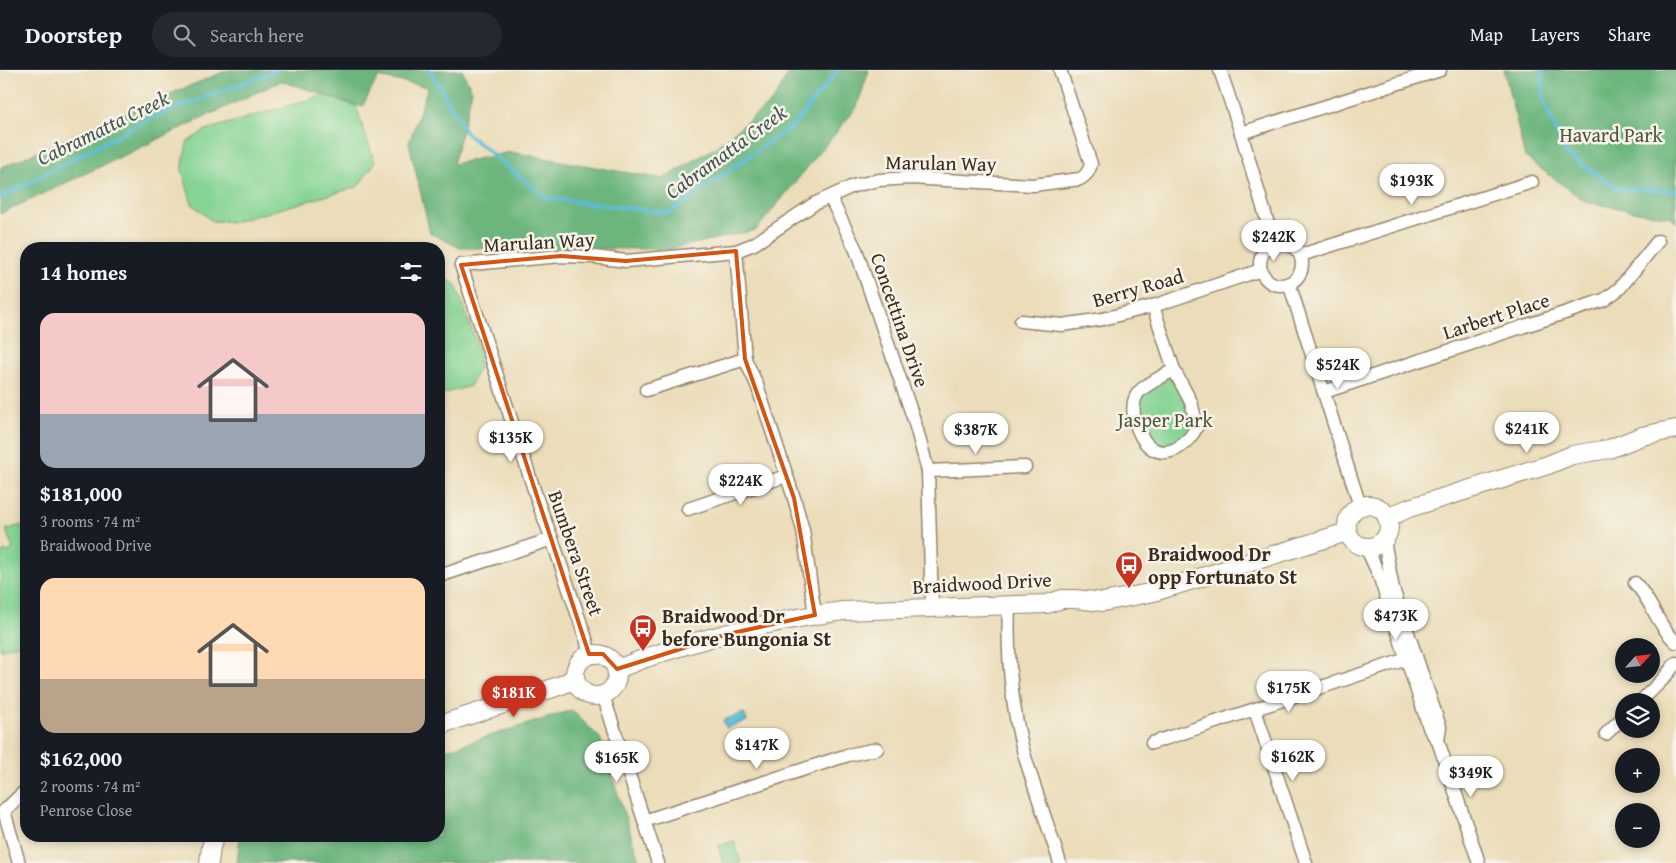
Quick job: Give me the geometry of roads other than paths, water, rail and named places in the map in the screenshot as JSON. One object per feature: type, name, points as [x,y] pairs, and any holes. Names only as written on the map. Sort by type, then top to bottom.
[{"type":"street","name":"Marulan Way","points":[[461,265],[569,256],[626,261],[736,251],[754,244],[814,204],[853,186],[879,180],[910,178],[1033,185],[1080,179],[1089,171],[1091,164],[1060,70]]},
{"type":"street","points":[[1220,70],[1274,244]]},
{"type":"street","points":[[1241,133],[1440,70]]},
{"type":"street","points":[[1301,256],[1532,182]]},
{"type":"street","name":"Concettina Drive","points":[[830,197],[856,250],[915,423],[928,471],[932,608]]},
{"type":"street","name":"Larbert Place","points":[[1324,392],[1604,300],[1619,289],[1658,241]]},
{"type":"street","points":[[1282,242],[1289,244],[1296,248],[1301,256],[1303,266],[1301,273],[1298,278],[1289,284],[1278,285],[1268,280],[1261,270],[1261,256],[1266,248],[1274,244],[1282,242]]},
{"type":"street","points":[[736,251],[745,359],[757,385],[803,530],[815,615]]},
{"type":"street","name":"Bumbera Street","points":[[461,265],[540,508],[587,642],[589,654]]},
{"type":"street","name":"Berry Road","points":[[1021,321],[1062,325],[1103,319],[1153,306],[1261,270]]},
{"type":"street","points":[[1289,284],[1360,506]]},
{"type":"street","points":[[1153,306],[1174,370],[1191,402],[1196,426],[1188,442],[1181,447],[1162,451],[1154,449],[1145,441],[1133,407],[1138,392],[1174,370]]},
{"type":"street","points":[[646,390],[745,359]]},
{"type":"street","points":[[1387,518],[1409,508],[1572,455],[1609,449],[1642,436],[1676,429]]},
{"type":"street","points":[[928,471],[1025,467]]},
{"type":"street","points":[[688,509],[786,476]]},
{"type":"street","points":[[1366,504],[1379,508],[1387,518],[1389,529],[1384,540],[1379,544],[1366,547],[1354,542],[1347,532],[1347,519],[1354,509],[1360,506],[1366,504]]},
{"type":"street","name":"Braidwood Drive","points":[[617,669],[728,634],[815,615],[843,611],[1047,604],[1075,599],[1103,602],[1154,592],[1347,532]]},
{"type":"street","points":[[445,574],[552,539]]},
{"type":"street","points":[[1384,540],[1393,589],[1430,730],[1438,741],[1479,863]]},
{"type":"street","points":[[1366,547],[1411,657]]},
{"type":"street","points":[[1635,583],[1650,602],[1661,625],[1676,642]]},
{"type":"street","points":[[1008,605],[1009,660],[1023,750],[1060,863]]},
{"type":"street","points":[[589,654],[603,654],[609,658],[617,669],[616,682],[609,692],[603,695],[597,696],[585,693],[580,689],[575,678],[575,670],[578,663],[589,654]]},
{"type":"street","points":[[1152,743],[1411,657]]},
{"type":"street","points":[[1649,693],[1676,663]]},
{"type":"street","points":[[445,723],[550,689],[575,678]]},
{"type":"street","points":[[603,695],[658,863]]},
{"type":"street","points":[[1255,710],[1306,863]]},
{"type":"street","points":[[1606,734],[1615,725]]},
{"type":"street","points":[[644,821],[848,754],[877,749]]},
{"type":"street","points":[[19,863],[2,810],[20,795]]},
{"type":"street","points":[[209,863],[213,842]]},
{"type":"water","points":[[744,713],[747,721],[726,728],[723,720]]},
{"type":"waterway","name":"Cabramatta Creek","points":[[0,198],[153,117],[278,70]]},
{"type":"waterway","name":"Cabramatta Creek","points":[[430,70],[466,133],[546,198],[669,213],[795,124],[838,70]]},
{"type":"waterway","points":[[1542,70],[1543,98],[1565,153],[1618,188],[1676,191]]},
{"type":"place","name":"Braidwood Dr opp Fortunato St","points":[[1129,589]]},
{"type":"place","name":"Braidwood Dr before Bungonia St","points":[[643,652]]},
{"type":"park label","name":"Havard Park","points":[[1611,135]]},
{"type":"park label","name":"Jasper Park","points":[[1165,420]]}]
